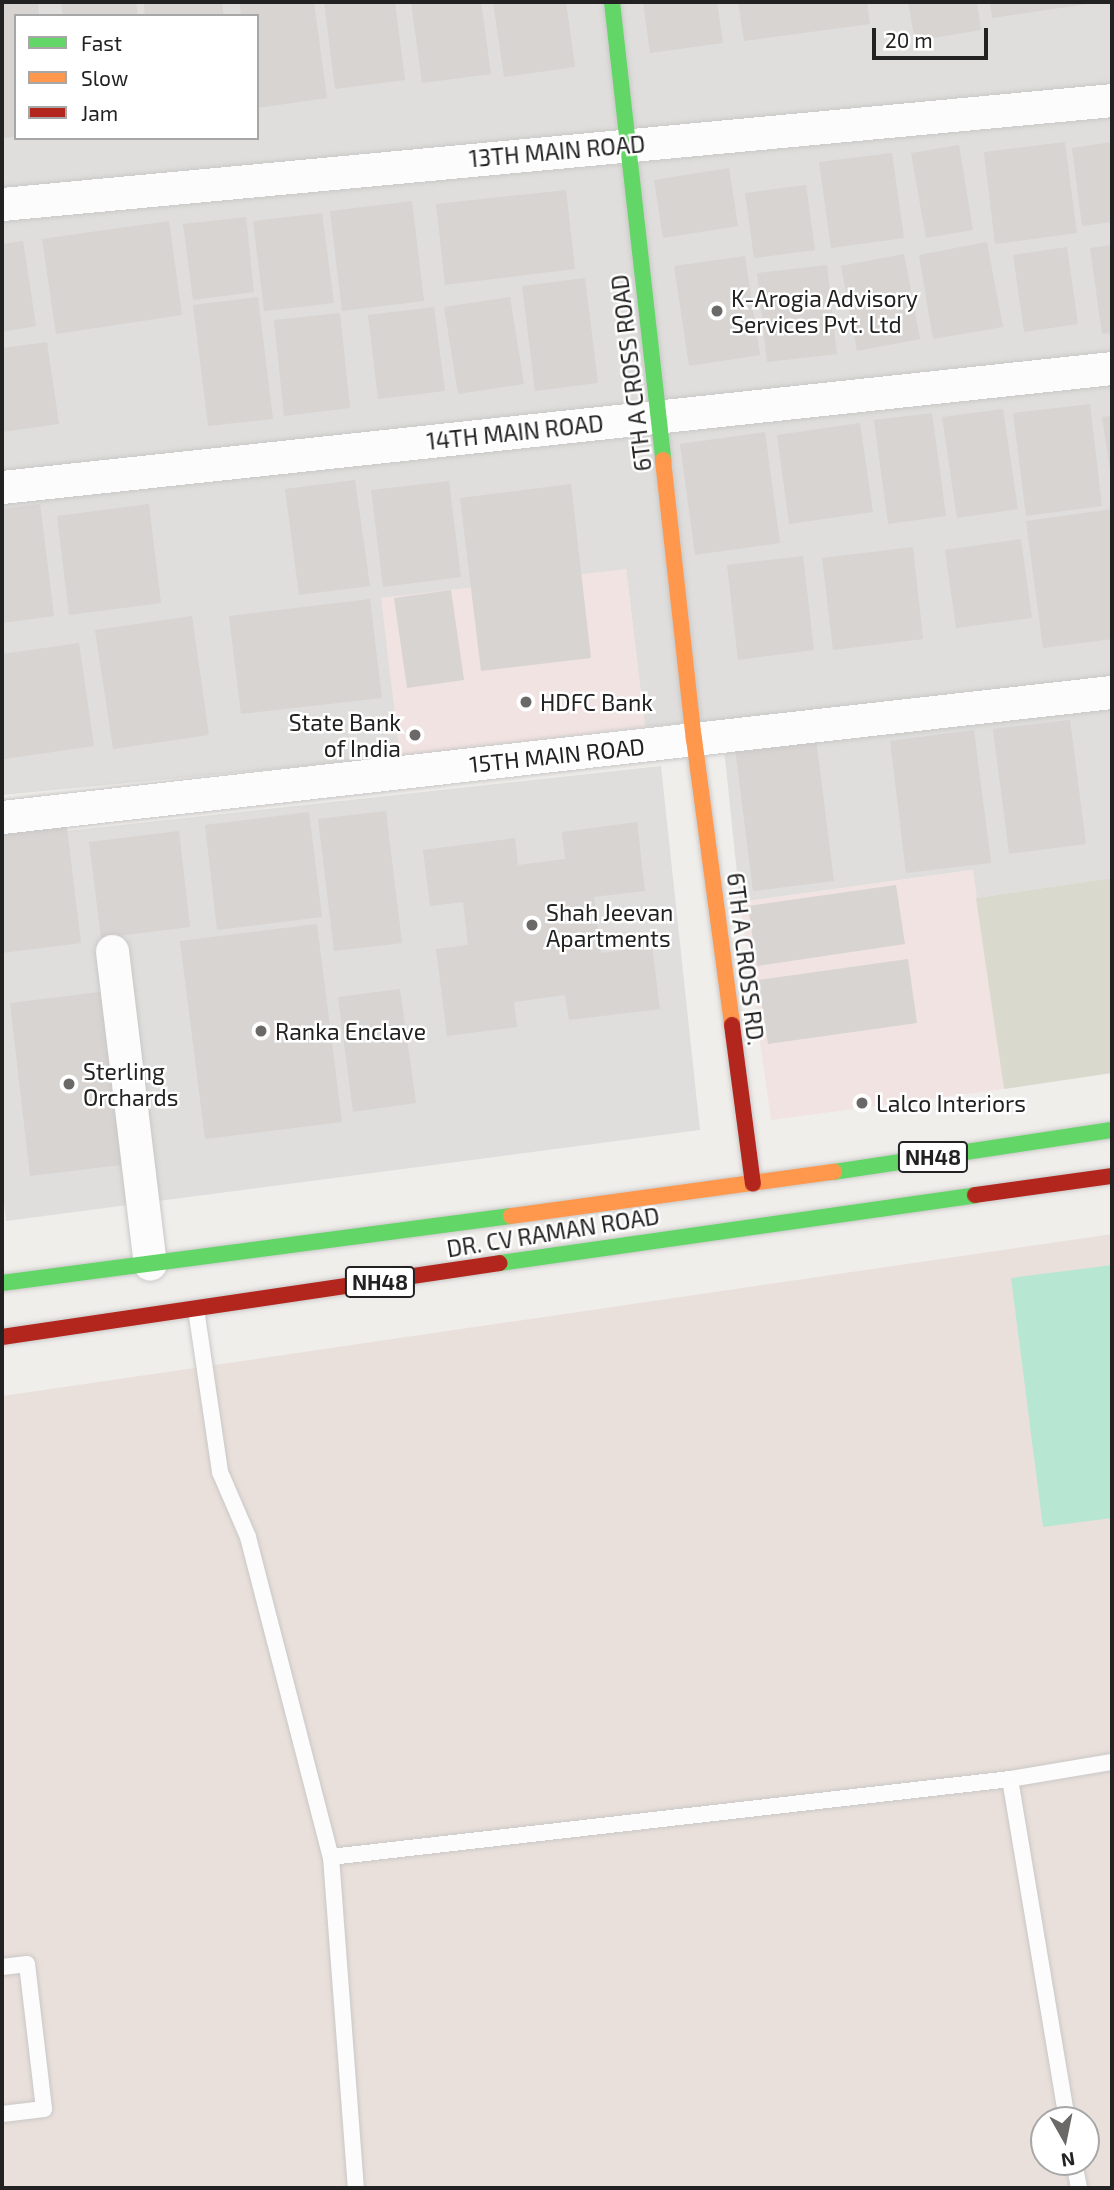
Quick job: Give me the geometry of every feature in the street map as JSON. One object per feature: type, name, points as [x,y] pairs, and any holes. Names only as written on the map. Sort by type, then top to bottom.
[{"type":"main road","name":"6TH A CROSS ROAD","points":[[612,2],[694,739]]},
{"type":"main road","name":"6TH A CROSS RD.","points":[[694,739],[753,1184]]},
{"type":"main road","name":"DR. CV RAMAN ROAD","points":[[2,1283],[753,1184],[1112,1130]]},
{"type":"main road","name":"DR. CV RAMAN ROAD","points":[[2,1337],[758,1224],[1112,1176]]},
{"type":"street","name":"13TH MAIN ROAD","points":[[2,204],[1112,100]]},
{"type":"street","name":"14TH MAIN ROAD","points":[[2,487],[1112,368]]},
{"type":"street","name":"15TH MAIN ROAD","points":[[2,817],[1112,692]]},
{"type":"street","points":[[112,951],[150,1264]]},
{"type":"lane","points":[[196,1309],[220,1472],[248,1536],[331,1857],[356,2188]]},
{"type":"lane","points":[[331,1857],[1010,1779],[1112,1762]]},
{"type":"lane","points":[[1010,1779],[1066,2106]]},
{"type":"lane","points":[[2,1967],[27,1964],[44,2109],[2,2114]]},
{"type":"shaded area","points":[[2,2],[1112,2],[1112,878],[976,898],[972,870],[740,902],[721,720],[645,727],[626,569],[400,757],[2,795]]},
{"type":"shaded area","points":[[626,569],[645,727],[400,757],[381,598]]},
{"type":"shaded area","points":[[661,766],[700,1130],[6,1221],[2,1182],[2,838]]},
{"type":"shaded area","points":[[973,870],[1004,1089],[771,1120],[740,902]]},
{"type":"shaded area","points":[[1112,878],[1112,1073],[1004,1089],[976,898]]},
{"type":"shaded area","points":[[1112,1234],[1112,2188],[2,2188],[2,1396]]},
{"type":"green space","points":[[1112,1265],[1112,1518],[1043,1527],[1011,1278]]},
{"type":"building","points":[[2,2],[38,2],[39,14],[14,14],[14,137],[2,138]]},
{"type":"building","points":[[61,2],[136,2],[138,14],[63,14]]},
{"type":"building","points":[[144,2],[222,2],[224,14],[145,14]]},
{"type":"building","points":[[240,2],[314,2],[327,98],[259,108],[259,14],[241,14]]},
{"type":"building","points":[[324,2],[395,2],[405,80],[335,89]]},
{"type":"building","points":[[411,2],[481,2],[491,74],[422,83]]},
{"type":"building","points":[[493,2],[566,2],[575,67],[504,77]]},
{"type":"building","points":[[643,2],[717,2],[723,43],[650,53]]},
{"type":"building","points":[[738,2],[867,2],[870,24],[744,41]]},
{"type":"building","points":[[908,2],[977,2],[981,30],[915,41]]},
{"type":"building","points":[[990,2],[1094,2],[1094,3],[992,18]]},
{"type":"building","points":[[1065,142],[1077,233],[995,244],[984,152]]},
{"type":"building","points":[[1112,142],[1112,222],[1082,226],[1072,148]]},
{"type":"building","points":[[959,145],[973,230],[926,238],[911,153]]},
{"type":"building","points":[[892,153],[904,238],[831,248],[819,162]]},
{"type":"building","points":[[729,168],[738,226],[663,238],[654,180]]},
{"type":"building","points":[[806,185],[815,250],[754,258],[745,193]]},
{"type":"building","points":[[566,190],[575,269],[445,285],[436,204]]},
{"type":"building","points":[[412,201],[424,301],[342,311],[330,211]]},
{"type":"building","points":[[322,213],[334,303],[264,311],[253,221]]},
{"type":"building","points":[[246,217],[254,292],[193,300],[183,224]]},
{"type":"building","points":[[169,221],[182,315],[56,334],[42,239]]},
{"type":"building","points":[[23,241],[36,326],[2,332],[2,244]]},
{"type":"building","points":[[987,242],[1003,327],[933,339],[919,255]]},
{"type":"building","points":[[1112,245],[1112,333],[1102,334],[1090,248]]},
{"type":"building","points":[[1067,247],[1078,324],[1024,332],[1013,255]]},
{"type":"building","points":[[904,254],[920,339],[857,351],[841,266]]},
{"type":"building","name":"K-Arogia Advisory Services Pvt. Ltd","points":[[745,256],[760,355],[689,366],[674,266]]},
{"type":"building","points":[[827,265],[837,354],[767,362],[757,273]]},
{"type":"building","points":[[585,278],[598,383],[535,391],[522,286]]},
{"type":"building","points":[[258,297],[273,419],[208,426],[193,305]]},
{"type":"building","points":[[510,297],[524,384],[458,394],[444,307]]},
{"type":"building","points":[[434,307],[445,391],[378,399],[368,315]]},
{"type":"building","points":[[340,313],[350,408],[284,416],[274,320]]},
{"type":"building","points":[[47,342],[59,424],[2,432],[2,348]]},
{"type":"building","points":[[1090,404],[1102,506],[1026,516],[1013,413]]},
{"type":"building","points":[[1003,409],[1018,509],[957,518],[942,417]]},
{"type":"building","points":[[932,413],[946,516],[888,524],[874,420]]},
{"type":"building","points":[[1112,416],[1112,476],[1111,476],[1102,417]]},
{"type":"building","points":[[860,423],[873,512],[789,524],[777,435]]},
{"type":"building","points":[[765,432],[780,543],[695,555],[680,444]]},
{"type":"building","points":[[355,480],[370,586],[299,595],[285,489]]},
{"type":"building","points":[[449,481],[461,577],[383,587],[371,490]]},
{"type":"building","points":[[571,484],[591,658],[481,671],[460,498]]},
{"type":"building","points":[[40,504],[54,616],[2,623],[2,509]]},
{"type":"building","points":[[149,504],[161,603],[69,615],[57,516]]},
{"type":"building","points":[[1112,509],[1112,639],[1043,648],[1026,521]]},
{"type":"building","points":[[1021,539],[1032,618],[956,628],[945,550]]},
{"type":"building","points":[[913,547],[923,639],[833,650],[822,558]]},
{"type":"building","points":[[803,556],[814,650],[738,660],[727,565]]},
{"type":"building","points":[[451,590],[464,680],[407,688],[394,598]]},
{"type":"building","points":[[370,599],[382,698],[241,714],[229,616]]},
{"type":"building","points":[[192,616],[209,735],[113,749],[95,630]]},
{"type":"building","points":[[79,643],[94,746],[4,759],[2,654]]},
{"type":"building","points":[[1070,720],[1086,844],[1009,854],[993,729]]},
{"type":"building","points":[[974,730],[991,863],[906,873],[890,741]]},
{"type":"building","points":[[816,738],[834,881],[753,891],[735,748]]},
{"type":"building","points":[[386,811],[402,943],[334,951],[318,819]]},
{"type":"building","points":[[309,812],[322,917],[217,930],[205,825]]},
{"type":"building","points":[[66,820],[81,943],[2,953],[2,828]]},
{"type":"building","name":"Shah Jeevan Apartments","points":[[637,822],[645,891],[594,897],[601,953],[652,946],[660,1009],[569,1020],[565,995],[514,1002],[517,1027],[447,1036],[436,949],[468,945],[463,902],[430,906],[423,850],[515,838],[518,865],[565,859],[562,832]]},
{"type":"building","points":[[179,831],[190,927],[101,938],[89,842]]},
{"type":"building","points":[[896,885],[905,944],[757,966],[748,906]]},
{"type":"building","name":"Ranka Enclave","points":[[317,924],[342,1122],[205,1139],[180,941]]},
{"type":"building","points":[[908,959],[917,1023],[768,1044],[758,980]]},
{"type":"building","points":[[400,989],[416,1103],[353,1112],[338,997]]},
{"type":"building","name":"Sterling Orchards","points":[[108,991],[129,1164],[30,1176],[10,1003]]},
{"type":"traffic: fast","points":[[612,2],[663,460]]},
{"type":"traffic: fast","points":[[834,1172],[1112,1130]]},
{"type":"traffic: fast","points":[[500,1263],[975,1195]]},
{"type":"traffic: fast","points":[[2,1283],[511,1216]]},
{"type":"traffic: slow","points":[[663,460],[694,739],[732,1025]]},
{"type":"traffic: slow","points":[[511,1216],[834,1172]]},
{"type":"traffic: jam","points":[[732,1025],[753,1184]]},
{"type":"traffic: jam","points":[[975,1195],[1112,1176]]},
{"type":"traffic: jam","points":[[2,1337],[500,1263]]},
{"type":"place","name":"K-Arogia Advisory Services Pvt. Ltd","points":[[717,311]]},
{"type":"place","name":"HDFC Bank","points":[[526,702]]},
{"type":"place","name":"State Bank of India","points":[[415,735]]},
{"type":"place","name":"Shah Jeevan Apartments","points":[[532,925]]},
{"type":"place","name":"Ranka Enclave","points":[[261,1031]]},
{"type":"place","name":"Sterling Orchards","points":[[69,1084]]},
{"type":"place","name":"Lalco Interiors","points":[[862,1103]]}]
